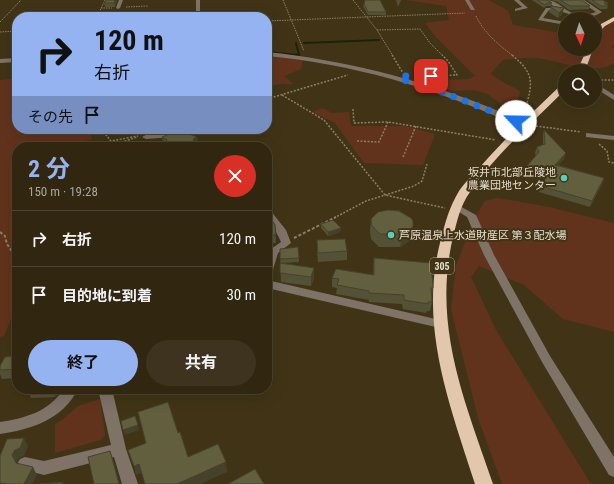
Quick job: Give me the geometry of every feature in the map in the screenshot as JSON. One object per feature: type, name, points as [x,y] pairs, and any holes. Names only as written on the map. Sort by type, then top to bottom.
[{"type":"highway","points":[[602,26],[614,19]]},
{"type":"highway","name":"305","points":[[484,484],[451,384],[440,324],[439,285],[444,250],[455,209],[465,191],[524,125],[558,93]]},
{"type":"street","points":[[118,8],[121,0]]},
{"type":"street","points":[[198,0],[198,12]]},
{"type":"street","points":[[467,0],[473,9],[476,5],[474,0]]},
{"type":"street","points":[[516,0],[526,8],[517,10]]},
{"type":"street","points":[[548,0],[567,12]]},
{"type":"street","points":[[581,0],[600,12]]},
{"type":"street","points":[[558,23],[540,19],[548,9],[561,9]]},
{"type":"street","points":[[272,54],[307,57],[402,77],[524,125]]},
{"type":"street","points":[[0,61],[12,60]]},
{"type":"street","points":[[602,88],[614,98]]},
{"type":"street","points":[[143,136],[172,135]]},
{"type":"street","points":[[589,135],[614,138]]},
{"type":"street","points":[[143,136],[154,142]]},
{"type":"street","points":[[455,209],[471,215],[489,255],[546,359],[614,470]]},
{"type":"street","points":[[272,218],[281,230],[286,243],[273,251],[272,255]]},
{"type":"street","points":[[272,285],[440,324]]},
{"type":"street","points":[[0,428],[42,419],[65,400],[68,394]]},
{"type":"street","points":[[106,394],[119,449],[130,484]]},
{"type":"street","points":[[25,464],[44,468],[119,449]]},
{"type":"path","points":[[0,22],[21,0]]},
{"type":"path","points":[[99,12],[105,0]]},
{"type":"path","points":[[282,0],[307,57]]},
{"type":"path","points":[[353,0],[376,30],[402,77],[457,75],[448,61],[430,43],[420,29],[376,30]]},
{"type":"path","points":[[474,12],[484,31],[529,73],[531,82],[524,113],[524,125],[565,128],[589,135],[607,151],[609,162],[614,163]]},
{"type":"path","points":[[272,21],[467,13]]},
{"type":"path","points":[[0,32],[12,31]]},
{"type":"path","points":[[272,98],[368,69]]},
{"type":"path","points":[[602,82],[614,80]]},
{"type":"path","points":[[282,95],[324,120],[385,195],[455,209]]},
{"type":"path","points":[[353,109],[354,123],[388,122],[496,140]]},
{"type":"path","points":[[357,141],[379,142],[388,122]]},
{"type":"path","points":[[403,157],[416,126]]},
{"type":"path","points":[[105,134],[111,141],[143,136]]},
{"type":"path","points":[[124,142],[143,136]]},
{"type":"path","points":[[286,243],[366,201],[414,186],[422,181],[427,164]]},
{"type":"path","points":[[0,232],[5,236],[7,244],[12,252]]},
{"type":"shaded area","points":[[406,0],[489,0],[508,11],[513,25],[558,32],[558,56],[602,56],[602,21],[614,22],[614,45],[611,46],[614,49],[614,63],[602,68],[602,64],[564,64],[538,58],[503,60],[491,73],[500,81],[520,91],[519,97],[512,104],[501,104],[486,93],[473,90],[453,91],[436,86],[434,80],[469,79],[475,76],[436,37],[425,23],[449,20],[446,6]]},
{"type":"shaded area","points":[[272,57],[303,60],[301,69],[284,76],[293,84],[272,86]]},
{"type":"shaded area","points":[[12,79],[12,134],[90,134],[92,139],[81,142],[12,142],[12,316],[4,336],[0,337],[0,80]]},
{"type":"shaded area","points":[[322,108],[332,113],[349,112],[351,126],[406,126],[435,134],[423,165],[364,163],[335,123],[313,112]]},
{"type":"shaded area","points":[[498,198],[549,207],[614,223],[614,332],[563,319],[524,285],[479,266],[471,277],[496,330],[591,484],[502,484],[478,418],[451,309],[456,266],[473,221],[485,201]]},
{"type":"shaded area","points":[[100,399],[105,435],[100,440],[55,453],[55,424],[78,406]]},
{"type":"building","points":[[106,0],[115,0],[114,3],[104,3]]},
{"type":"building","points":[[365,0],[380,0],[386,12],[368,12],[364,4]]},
{"type":"building","points":[[537,0],[547,0],[552,3],[547,3],[545,5]]},
{"type":"building","points":[[560,0],[582,0],[590,6],[570,6]]},
{"type":"building","points":[[592,0],[602,0],[608,3],[604,3],[608,6],[601,6]]},
{"type":"building","points":[[551,6],[564,8],[558,12]]},
{"type":"building","points":[[544,130],[566,153],[555,165],[604,178],[592,201],[541,186],[550,172],[527,166],[539,152],[537,147],[545,144]]},
{"type":"building","points":[[169,134],[189,134],[197,137],[191,142],[166,142],[167,140],[162,137]]},
{"type":"building","points":[[388,210],[399,211],[411,218],[413,221],[413,227],[402,234],[380,234],[372,226],[371,219],[378,212]]},
{"type":"building","points":[[272,220],[275,225],[276,235],[272,235]]},
{"type":"building","points":[[333,220],[341,228],[328,232],[321,224]]},
{"type":"building","points":[[345,239],[347,251],[318,253],[317,240]]},
{"type":"building","points":[[298,247],[299,258],[280,259],[280,249]]},
{"type":"building","points":[[374,258],[431,263],[433,286],[433,288],[431,288],[432,302],[428,302],[428,304],[404,300],[404,295],[369,293],[369,291],[337,285],[339,279],[332,278],[336,269],[374,275]]},
{"type":"building","points":[[280,263],[314,268],[311,277],[280,273]]},
{"type":"building","points":[[12,356],[12,369],[0,370],[0,366],[5,357]]},
{"type":"building","points":[[168,402],[188,457],[218,444],[226,462],[177,484],[145,484],[139,464],[134,466],[128,450],[146,443],[138,412]]},
{"type":"building","points":[[135,416],[138,425],[123,430],[121,421]]},
{"type":"building","points":[[24,438],[20,448],[15,450],[12,455],[16,463],[33,467],[24,484],[0,483],[0,456],[7,439]]},
{"type":"building","points":[[110,451],[119,484],[94,484],[88,457]]},
{"type":"building","points":[[255,469],[264,484],[228,484]]},
{"type":"building","points":[[63,482],[62,484],[40,484]]},
{"type":"waterway","points":[[304,43],[379,40]]},
{"type":"waterway","points":[[296,43],[299,55]]},
{"type":"waterway","points":[[272,52],[299,55]]},
{"type":"place","name":"坂井市北部丘陵地 農業団地センター","points":[[564,178]]},
{"type":"place","name":"芦原温泉上水道財産区 第３配水場","points":[[391,235]]},
{"type":"route","points":[[431,76],[405,76],[400,79],[424,85],[516,121]]}]
